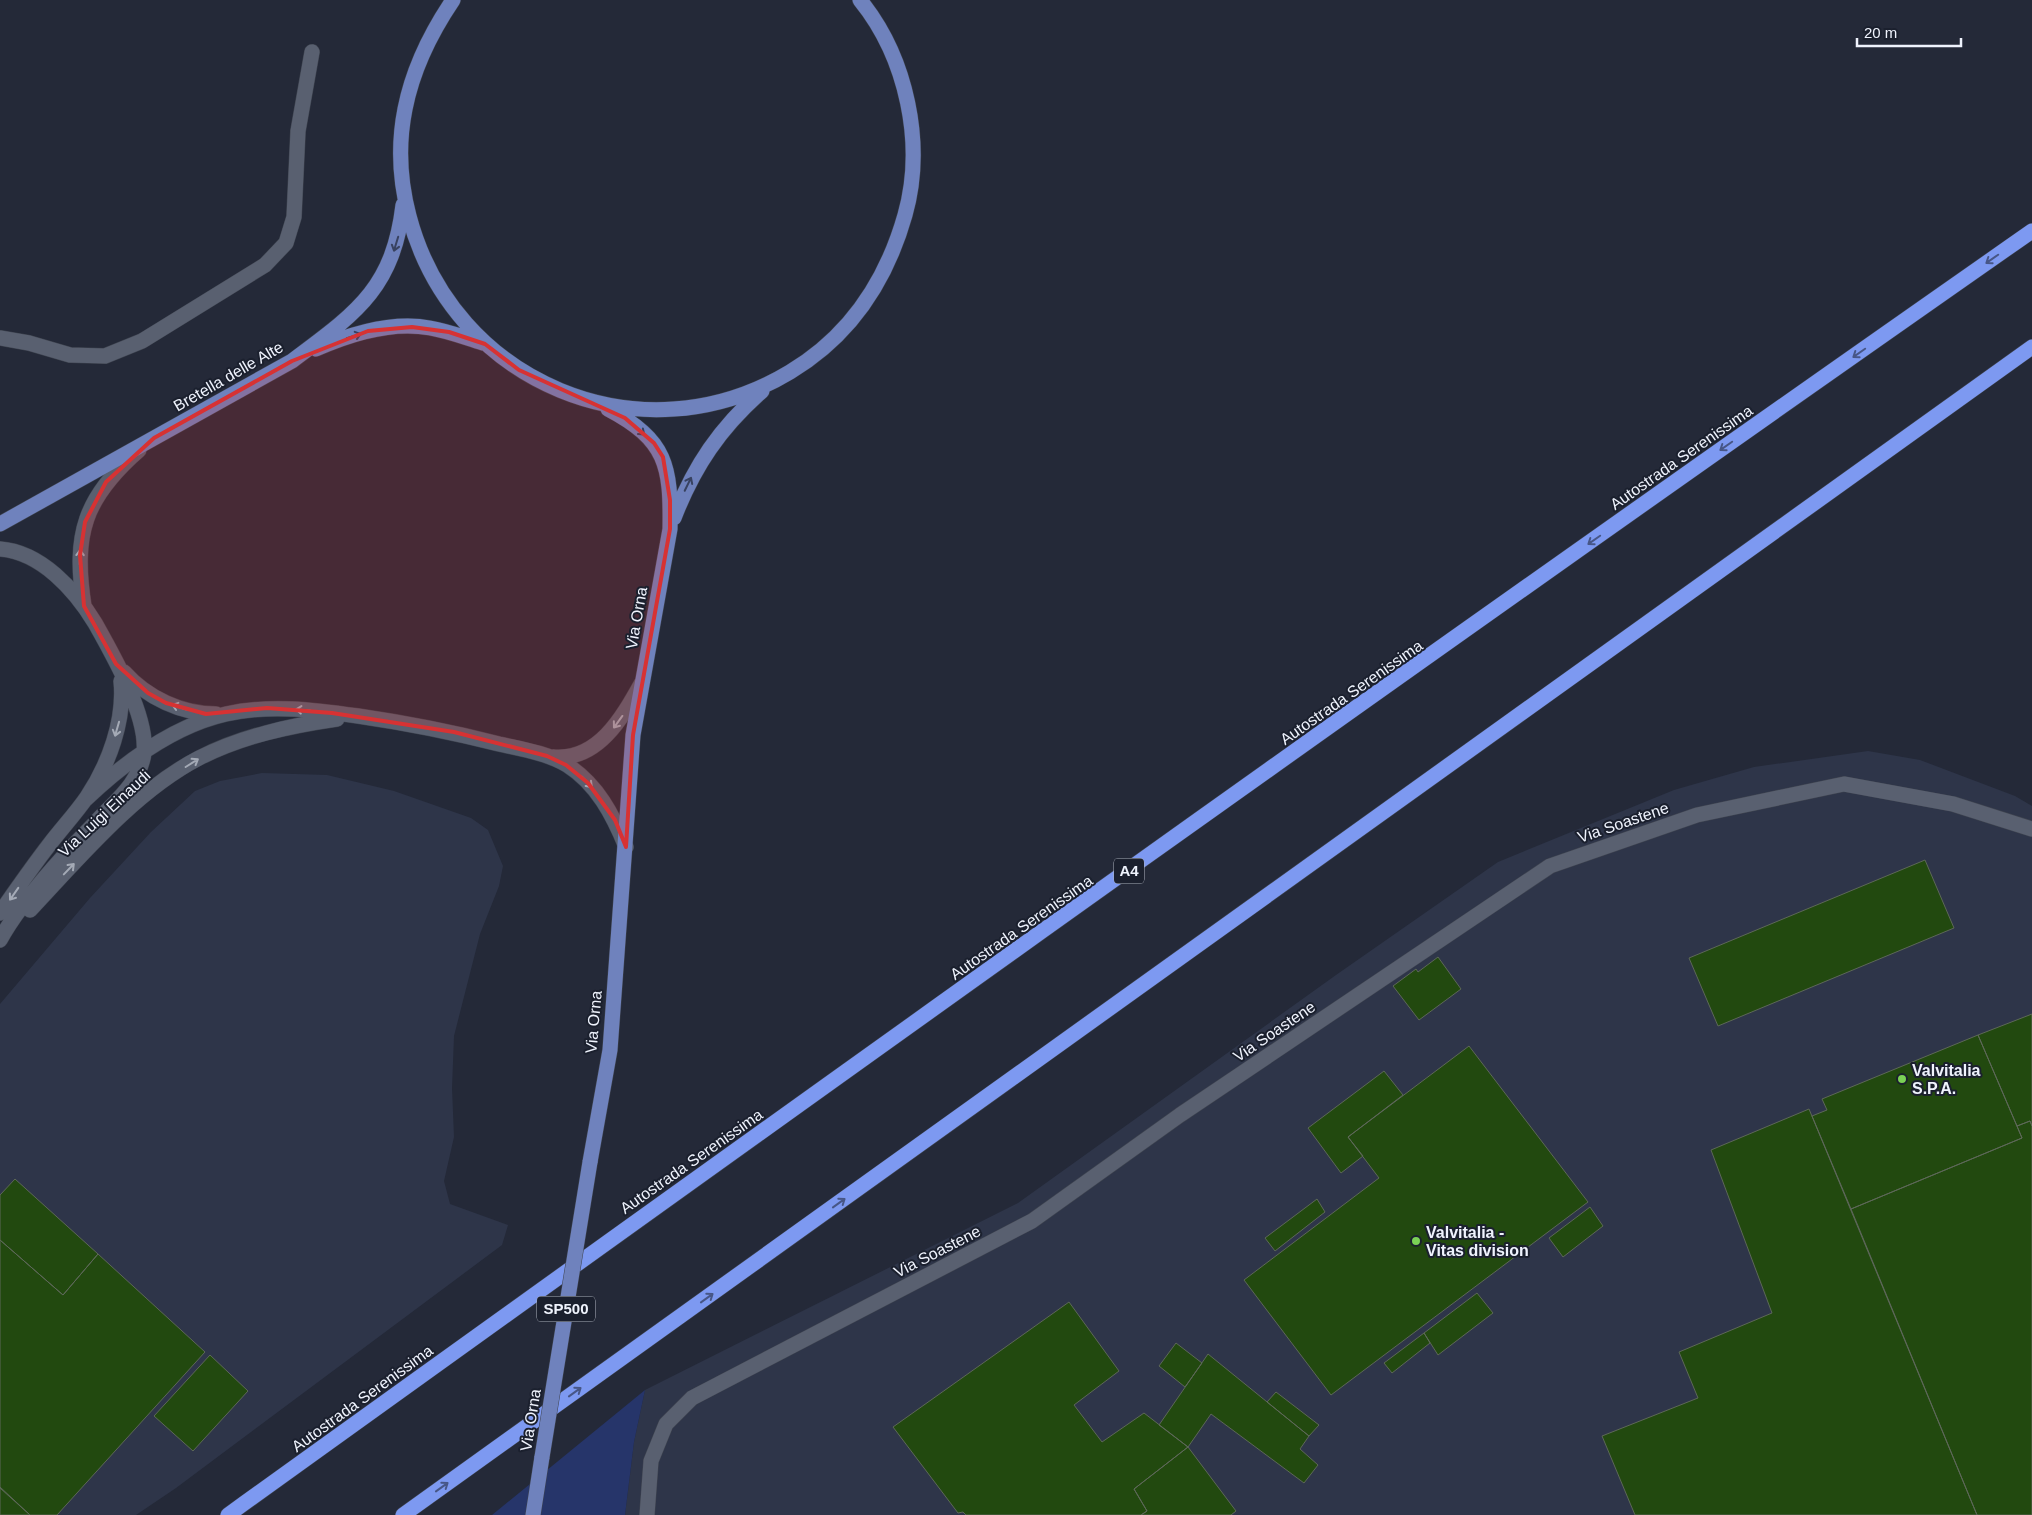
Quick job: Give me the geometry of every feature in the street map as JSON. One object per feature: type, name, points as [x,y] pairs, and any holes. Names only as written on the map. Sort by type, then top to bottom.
[{"type":"highway","name":"Autostrada Serenissima","points":[[228,1515],[630,1226],[1711,457],[2032,232]]},
{"type":"highway","points":[[403,1515],[2032,347]]},
{"type":"main road","points":[[453,0],[433,29],[416,68],[404,110],[400,153],[404,196],[414,237],[432,277],[456,313],[485,344],[520,370],[558,390],[599,404],[642,410],[685,409],[727,401],[768,386],[809,360],[845,328],[875,290],[896,246],[909,199],[913,152],[908,103],[894,57],[860,0]]},
{"type":"main road","points":[[874,0],[876,24]]},
{"type":"main road","name":"Bretella delle Alte","points":[[0,524],[292,360],[350,315],[377,287],[391,260],[400,232],[404,196]]},
{"type":"main road","points":[[292,360],[343,339],[368,331],[390,328],[429,327],[485,344]]},
{"type":"main road","name":"Via Orna","points":[[533,1515],[610,1050],[633,735],[670,529],[682,496],[697,466],[737,413],[768,386]]},
{"type":"main road","name":"Via Orna","points":[[599,404],[625,418],[640,430],[654,443],[663,457],[670,493],[670,529]]},
{"type":"street","points":[[0,338],[29,343],[70,355],[105,356],[142,341],[265,265],[286,243],[294,217],[298,131],[312,52]]},
{"type":"street","name":"Via Luigi Einaudi","points":[[84,606],[80,555],[83,531],[89,510],[103,487],[120,467],[154,438]]},
{"type":"street","name":"Via Luigi Einaudi","points":[[0,549],[10,550],[41,564],[70,589],[84,606],[116,664],[135,706],[141,724],[144,752],[141,767],[124,794],[54,868],[19,912],[0,941]]},
{"type":"street","name":"Via Luigi Einaudi","points":[[116,664],[130,679],[148,693],[184,710],[206,714],[226,714],[267,708],[298,709],[454,732],[547,756],[562,757],[579,754],[601,741],[621,717],[643,680]]},
{"type":"street","name":"Via Luigi Einaudi","points":[[86,799],[107,759],[121,716],[122,682],[116,664]]},
{"type":"street","name":"Via Luigi Einaudi","points":[[0,913],[34,865],[86,799],[104,782],[144,752],[192,725],[226,714]]},
{"type":"street","name":"Via Luigi Einaudi","points":[[0,941],[137,802],[198,759],[252,736],[337,719],[368,718]]},
{"type":"street","name":"Via Luigi Einaudi","points":[[547,756],[574,770],[596,792],[615,820],[626,847]]},
{"type":"street","name":"Via Soastene","points":[[647,1515],[652,1461],[666,1424],[692,1398],[1032,1221],[1180,1115],[1550,866],[1697,815],[1844,784],[1953,804],[2032,829]]},
{"type":"highlighted area","points":[[412,327],[449,332],[485,344],[519,370],[625,418],[654,443],[663,457],[670,500],[670,529],[633,735],[626,847],[615,820],[588,783],[566,765],[547,756],[454,732],[332,713],[267,708],[206,714],[166,703],[148,693],[116,664],[84,606],[80,555],[85,522],[106,482],[154,438],[292,361],[368,331]]},
{"type":"shaded area","points":[[1868,751],[1920,760],[2015,796],[2032,806],[2032,1515],[625,1515],[634,1442],[645,1390],[1018,1203],[1336,975],[1498,862],[1674,790],[1754,767]]},
{"type":"shaded area","points":[[262,773],[327,775],[394,791],[471,818],[488,830],[503,866],[499,886],[480,934],[454,1036],[452,1088],[454,1137],[444,1181],[450,1204],[508,1225],[502,1245],[176,1488],[136,1515],[0,1515],[0,1004],[90,898],[151,832],[195,791],[220,781]]},
{"type":"shaded area","points":[[645,1390],[634,1442],[625,1515],[492,1515]]},
{"type":"building","points":[[1925,860],[1954,928],[1718,1026],[1689,958]]},
{"type":"building","points":[[1438,957],[1461,989],[1419,1020],[1393,986],[1416,969],[1418,972]]},
{"type":"building","points":[[2032,1014],[2032,1126],[2030,1121],[2017,1126],[1978,1035]]},
{"type":"building","points":[[1978,1035],[2022,1138],[1851,1209],[1812,1116],[1827,1110],[1822,1099]]},
{"type":"building","name":"Valvitalia - Vitas division","points":[[1469,1046],[1588,1202],[1331,1395],[1244,1280],[1379,1178],[1348,1137]]},
{"type":"building","points":[[1384,1071],[1403,1095],[1348,1137],[1363,1156],[1341,1173],[1308,1128]]},
{"type":"building","points":[[1809,1109],[1977,1515],[1635,1515],[1602,1436],[1698,1398],[1679,1352],[1772,1313],[1711,1150]]},
{"type":"building","points":[[2030,1121],[2032,1126],[2032,1515],[1977,1515],[1851,1209],[2022,1138],[2017,1126]]},
{"type":"building","points":[[15,1179],[98,1254],[63,1295],[0,1240],[0,1195]]},
{"type":"building","points":[[1317,1199],[1325,1212],[1275,1251],[1265,1238]]},
{"type":"building","points":[[1590,1207],[1603,1226],[1563,1257],[1549,1238]]},
{"type":"building","points":[[0,1240],[63,1295],[98,1254],[205,1352],[57,1515],[30,1515],[0,1488]]},
{"type":"building","points":[[1477,1293],[1493,1313],[1438,1355],[1424,1333]]},
{"type":"building","points":[[1069,1302],[1119,1371],[1074,1405],[1102,1442],[1144,1413],[1188,1447],[1134,1489],[1147,1511],[1141,1515],[966,1515],[963,1512],[958,1513],[893,1427]]},
{"type":"building","points":[[1424,1333],[1430,1343],[1392,1373],[1384,1363]]},
{"type":"building","points":[[1176,1343],[1202,1363],[1185,1387],[1159,1366]]},
{"type":"building","points":[[1208,1354],[1309,1436],[1300,1449],[1318,1465],[1304,1483],[1211,1414],[1188,1447],[1159,1425]]},
{"type":"building","points":[[210,1355],[248,1391],[193,1451],[154,1416]]},
{"type":"building","points":[[1276,1392],[1319,1425],[1309,1436],[1267,1402]]},
{"type":"building","points":[[1188,1447],[1236,1511],[1231,1515],[1141,1515],[1147,1511],[1134,1489]]},
{"type":"building","points":[[0,1487],[30,1515],[0,1515]]},
{"type":"place","name":"Valvitalia S.P.A.","points":[[1902,1079]]},
{"type":"place","name":"Valvitalia - Vitas division","points":[[1416,1241]]}]
